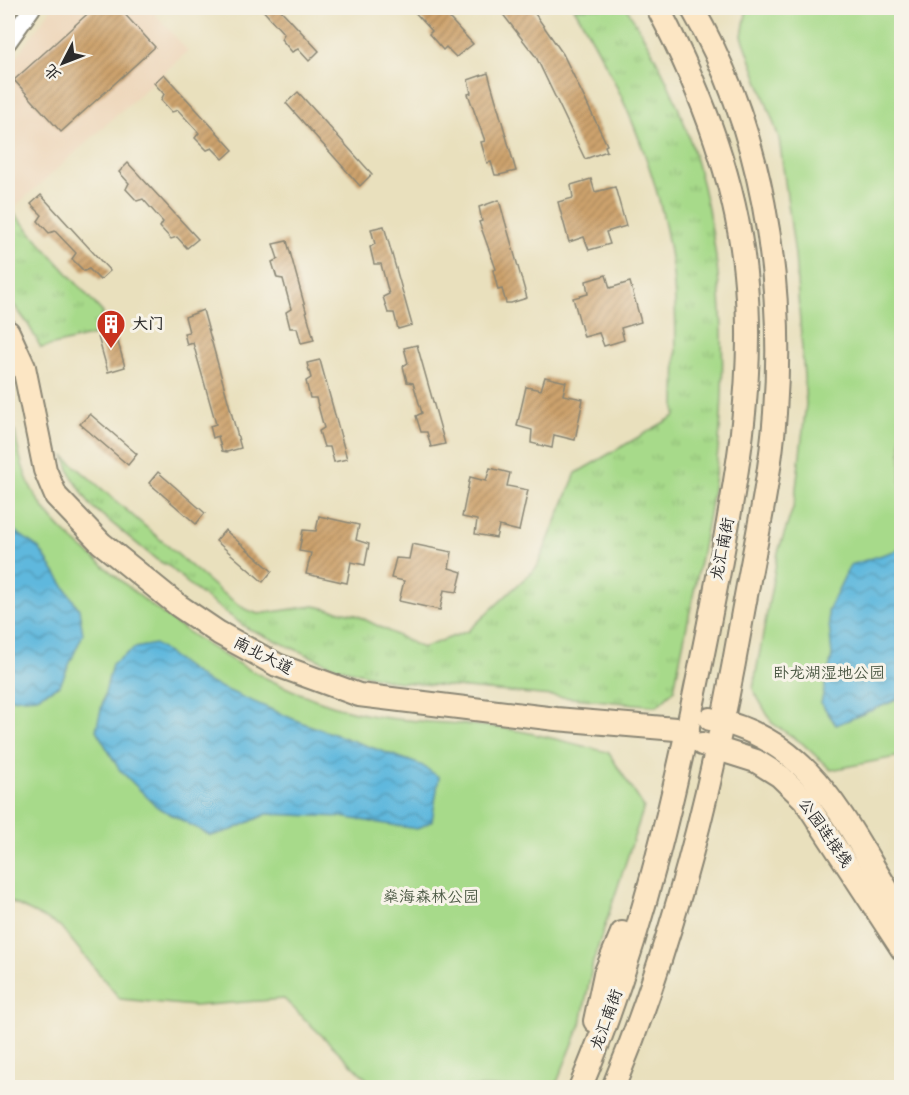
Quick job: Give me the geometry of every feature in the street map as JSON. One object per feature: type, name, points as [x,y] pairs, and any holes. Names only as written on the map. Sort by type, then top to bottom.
[{"type":"main road","name":"龙汇南街","points":[[580,1088],[602,1037],[635,937],[669,808],[688,728],[732,502],[746,406],[748,339],[745,273],[734,199],[702,102],[658,8]]},
{"type":"main road","name":"龙汇南街","points":[[613,1088],[631,1045],[668,938],[717,747],[775,415],[777,341],[773,266],[761,189],[732,87],[692,8]]},
{"type":"main road","name":"南北大道","points":[[8,332],[24,367],[45,470],[56,496],[101,543],[179,606],[219,633],[277,665],[359,695],[556,719],[688,728]]},
{"type":"main road","name":"公园连接线","points":[[688,728],[723,721],[767,739],[796,758],[822,787],[846,820],[902,913]]},
{"type":"main road","name":"公园连接线","points":[[688,728],[717,747],[756,761],[780,776],[804,800],[902,949]]},
{"type":"street","points":[[8,42],[32,8]]},
{"type":"shaded area","points":[[52,8],[150,8],[188,51],[8,213],[8,68]]},
{"type":"green space","points":[[574,8],[627,8],[653,52],[691,144],[703,188],[719,279],[723,371],[714,486],[674,690],[657,706],[392,681],[335,667],[247,628],[194,589],[170,567],[157,560],[91,506],[71,475],[65,457],[221,592],[245,609],[258,614],[314,606],[354,614],[422,648],[468,631],[537,567],[576,473],[675,416],[675,302],[672,263],[665,225],[643,149],[628,112],[612,76]]},
{"type":"green space","name":"卧龙湖湿地公园","points":[[747,8],[901,8],[901,756],[831,770],[802,743],[772,723],[753,689],[778,552],[794,505],[806,404],[795,255],[779,138],[742,36]]},
{"type":"green space","points":[[11,210],[103,313],[94,335],[41,348],[28,324],[8,297],[8,213]]},
{"type":"green space","name":"燊海森林公园","points":[[8,427],[15,432],[21,462],[32,490],[49,516],[64,532],[160,612],[247,669],[311,698],[363,714],[403,720],[502,728],[608,752],[644,807],[593,962],[581,1024],[555,1087],[375,1087],[284,999],[194,1006],[120,999],[60,926],[8,900]]},
{"type":"water","points":[[9,527],[39,548],[79,609],[83,634],[60,685],[37,697],[8,699]]},
{"type":"water","points":[[901,549],[901,695],[894,701],[836,725],[821,703],[832,656],[828,611],[850,565]]},
{"type":"water","points":[[155,644],[206,681],[300,722],[421,765],[439,777],[432,821],[417,829],[341,817],[267,814],[232,830],[211,836],[157,807],[119,769],[96,730],[112,664],[135,648]]},
{"type":"building","points":[[94,8],[119,8],[155,47],[61,132],[14,80]]},
{"type":"building","points":[[261,8],[279,8],[319,51],[309,61],[298,49],[292,52],[281,39],[284,34]]},
{"type":"building","points":[[411,8],[440,8],[473,44],[456,57],[446,47],[443,50],[429,34],[432,31]]},
{"type":"building","points":[[498,8],[531,8],[563,54],[607,145],[605,146],[607,151],[585,159],[536,57]]},
{"type":"building","points":[[488,73],[516,171],[499,175],[495,175],[491,162],[487,163],[481,142],[485,141],[468,94],[471,93],[468,80]]},
{"type":"building","points":[[164,74],[233,150],[223,159],[212,148],[207,150],[195,138],[199,133],[178,110],[172,112],[161,100],[164,94],[154,83]]},
{"type":"building","points":[[298,92],[372,174],[360,186],[286,103]]},
{"type":"building","points":[[128,163],[198,239],[187,248],[177,237],[171,239],[160,227],[163,222],[143,199],[137,201],[126,189],[129,183],[119,172]]},
{"type":"building","points":[[591,179],[595,192],[615,187],[626,226],[606,232],[610,244],[589,250],[584,237],[569,242],[558,202],[573,198],[571,185]]},
{"type":"building","points":[[41,195],[110,271],[100,280],[89,269],[84,271],[72,259],[76,253],[55,231],[49,233],[38,221],[42,215],[31,204]]},
{"type":"building","points":[[499,200],[527,298],[511,303],[506,303],[502,289],[498,290],[493,270],[496,269],[479,222],[482,221],[479,207]]},
{"type":"building","points":[[384,226],[412,325],[398,329],[394,313],[388,313],[383,297],[389,294],[381,264],[374,264],[370,247],[375,244],[371,229]]},
{"type":"building","points":[[287,241],[314,340],[301,343],[297,328],[290,328],[286,312],[291,309],[283,279],[277,278],[272,262],[278,259],[273,244]]},
{"type":"building","points":[[606,275],[610,288],[630,282],[641,322],[621,328],[624,340],[604,346],[599,333],[584,337],[573,298],[588,294],[586,281]]},
{"type":"building","points":[[203,310],[241,448],[227,452],[222,451],[218,436],[213,438],[210,426],[216,424],[193,343],[187,345],[184,333],[189,332],[185,317]]},
{"type":"building","name":"大门","points":[[114,328],[125,367],[108,372],[97,333]]},
{"type":"building","points":[[417,345],[445,444],[431,447],[427,432],[421,432],[416,416],[422,413],[413,383],[407,382],[403,366],[408,363],[404,348]]},
{"type":"building","points":[[320,360],[347,459],[334,462],[330,447],[324,447],[319,431],[324,428],[316,398],[310,398],[306,381],[311,378],[307,363]]},
{"type":"building","points":[[545,377],[566,382],[563,395],[583,399],[575,440],[554,435],[552,448],[531,443],[532,430],[517,426],[526,387],[541,390]]},
{"type":"building","points":[[90,414],[137,454],[128,465],[80,424]]},
{"type":"building","points":[[490,468],[510,473],[507,486],[528,490],[519,531],[499,526],[496,538],[475,534],[477,520],[462,517],[470,477],[486,481]]},
{"type":"building","points":[[158,472],[205,513],[196,524],[149,483]]},
{"type":"building","points":[[319,516],[359,525],[356,540],[369,544],[365,565],[351,562],[347,583],[306,574],[311,553],[299,551],[303,530],[316,531]]},
{"type":"building","points":[[225,530],[272,571],[263,582],[216,541]]},
{"type":"building","points":[[412,544],[452,552],[449,568],[462,572],[457,592],[444,590],[440,610],[399,601],[404,581],[391,578],[396,558],[409,559]]},
{"type":"place","name":"大门","points":[[111,350]]}]
